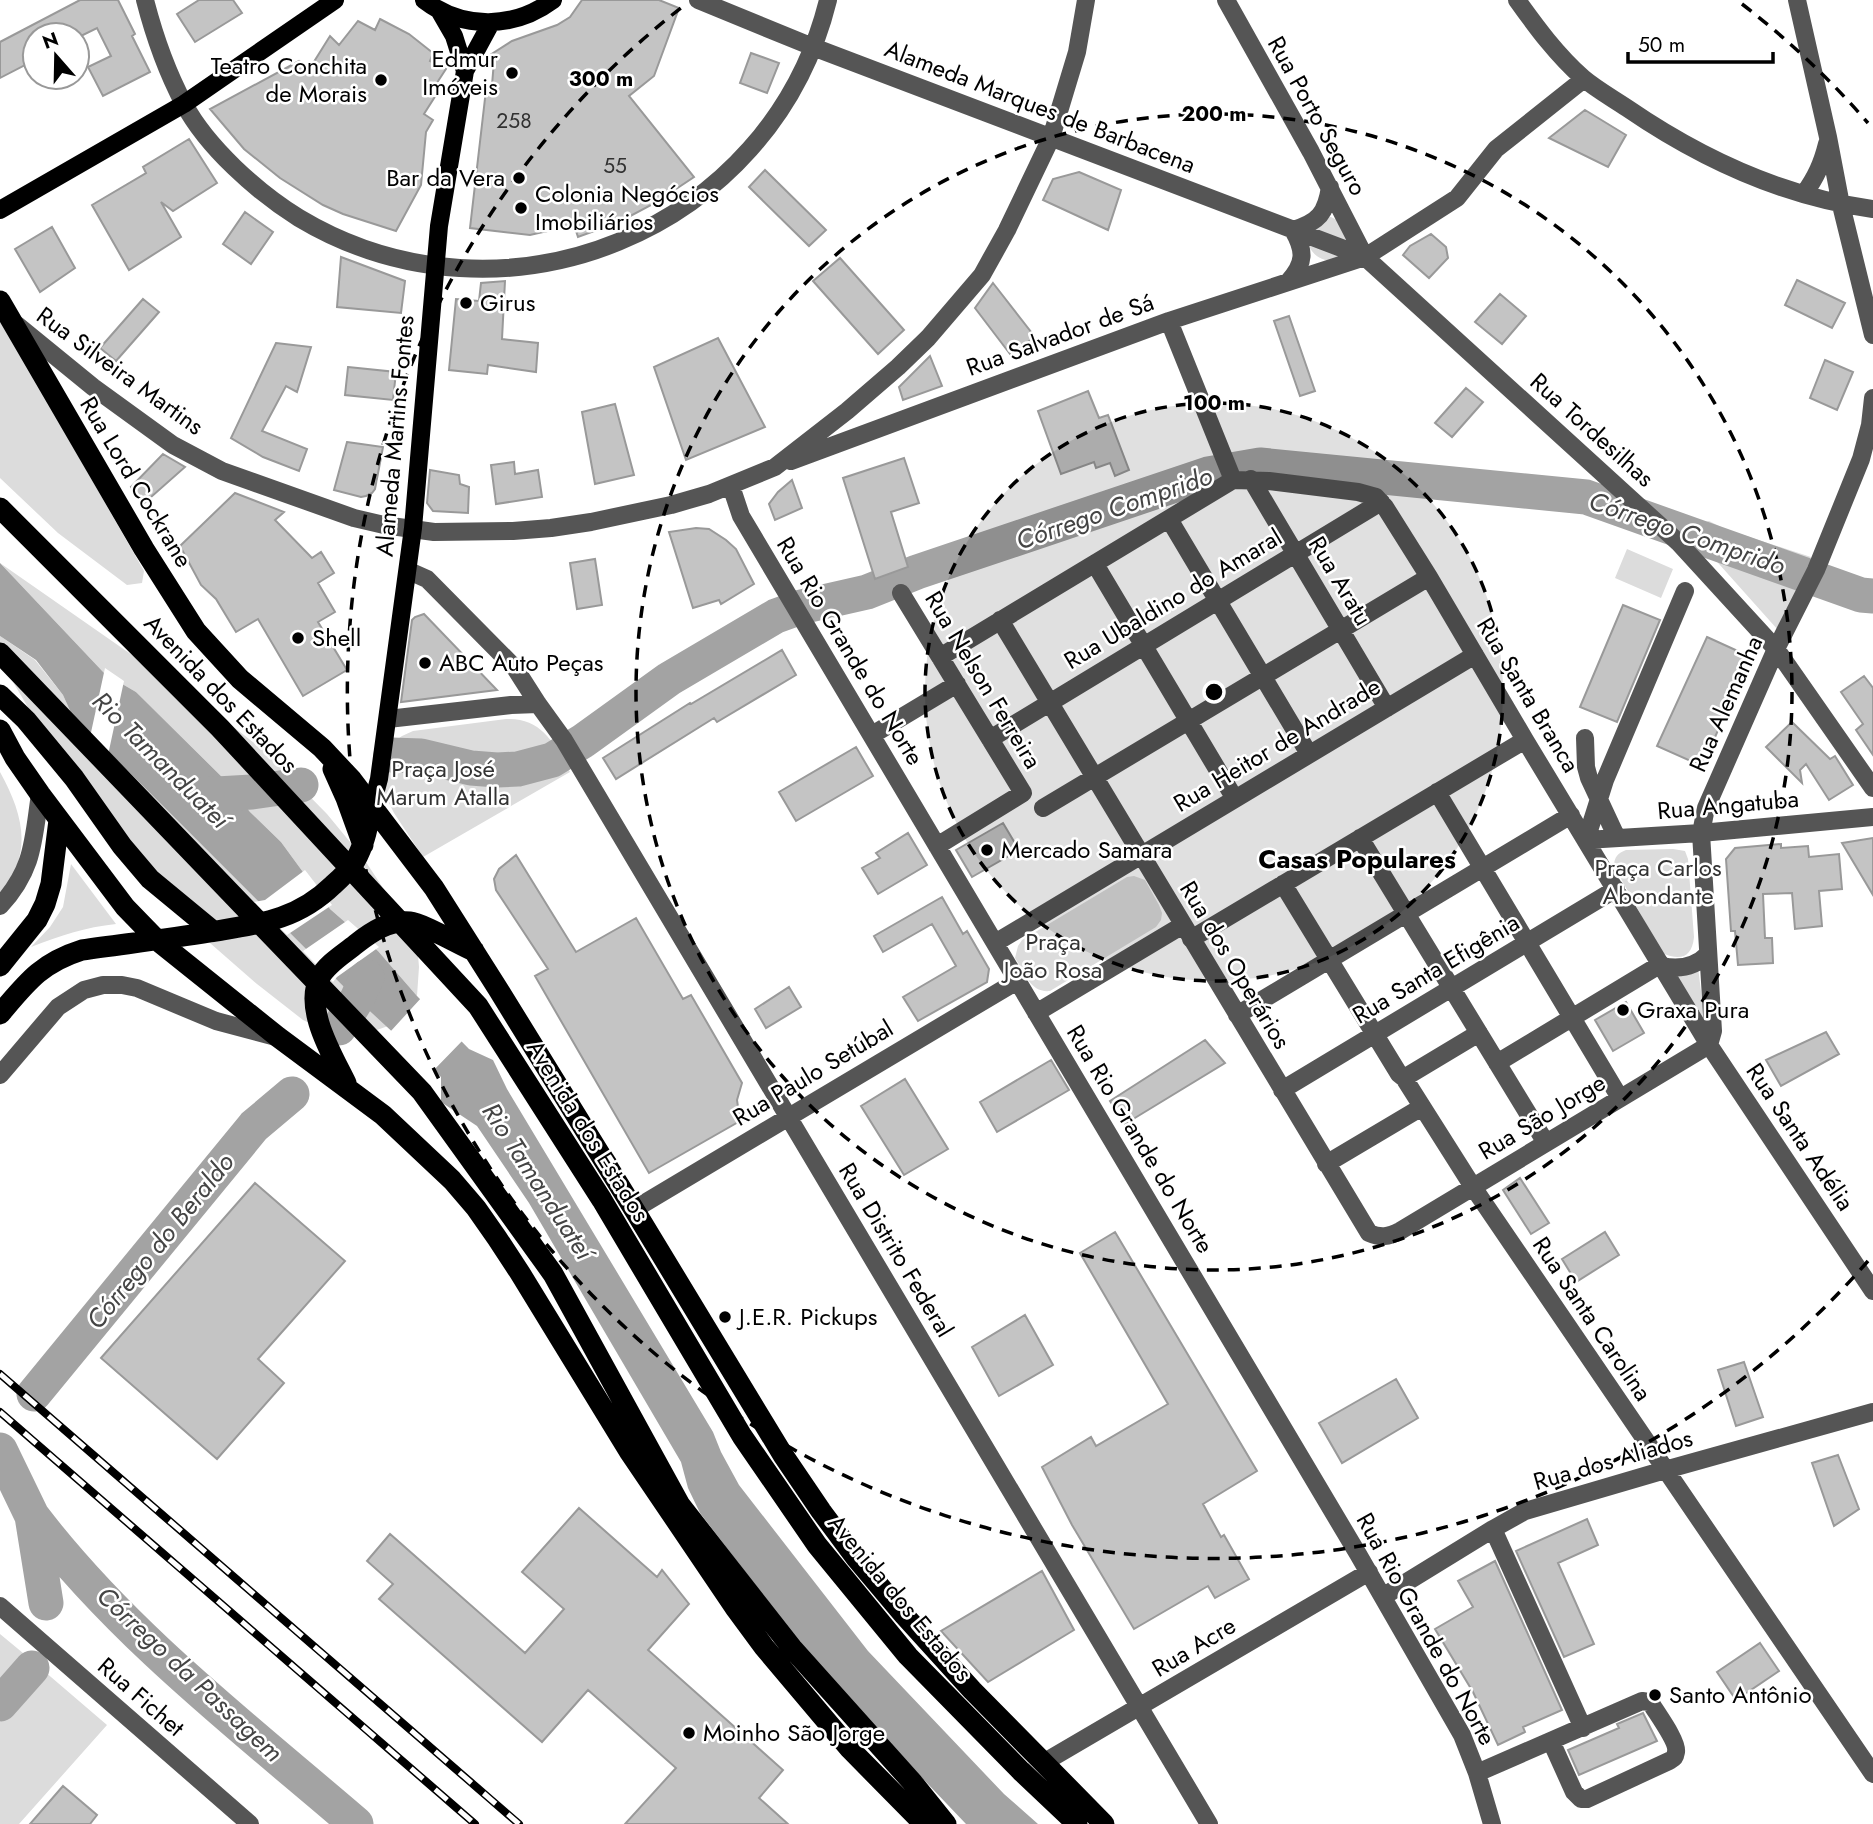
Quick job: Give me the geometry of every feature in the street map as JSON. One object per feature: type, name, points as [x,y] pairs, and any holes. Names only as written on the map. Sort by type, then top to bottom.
[{"type":"highway","name":"Rua Lord Cockrane","points":[[0,301],[6,319],[196,631],[240,679]]},
{"type":"highway","name":"Avenida dos Estados","points":[[0,508],[219,728],[478,1006],[602,1199],[742,1436],[817,1545],[908,1656],[1074,1822]]},
{"type":"highway","points":[[0,653],[422,1092],[553,1274],[680,1505],[792,1648],[913,1783],[946,1824]]},
{"type":"highway","name":"Avenida dos Estados","points":[[240,679],[321,748],[352,780],[434,888],[783,1455],[856,1558],[972,1690],[1104,1824]]},
{"type":"highway","points":[[0,695],[26,720],[150,879],[213,931]]},
{"type":"highway","points":[[0,730],[15,758],[40,794],[125,907],[158,941],[278,1037],[383,1115],[452,1180],[476,1209],[520,1273],[629,1451],[736,1609],[764,1647],[835,1731],[924,1824]]},
{"type":"highway","points":[[321,748],[339,781],[363,845]]},
{"type":"highway","points":[[0,1014],[35,974],[50,963],[82,950],[257,925],[287,917],[307,906],[327,891],[355,861],[363,845],[372,805]]},
{"type":"highway","points":[[1,965],[30,930],[45,904],[51,884],[60,820]]},
{"type":"highway","points":[[349,1088],[326,1043],[316,1016],[315,994],[318,979],[325,970],[361,940],[396,922],[412,922],[474,951]]},
{"type":"main road","points":[[0,210],[184,104],[335,0]]},
{"type":"main road","points":[[432,5],[465,20],[491,23],[520,18],[553,0]]},
{"type":"main road","name":"Alameda Martins Fontes","points":[[432,5],[454,36],[465,71]]},
{"type":"main road","name":"Alameda Martins Fontes","points":[[372,805],[379,779],[414,528],[439,226],[465,71],[491,23]]},
{"type":"street","points":[[145,0],[163,54],[184,104],[211,141],[264,194],[326,232],[360,247],[435,266],[483,270],[547,264],[579,256],[631,237],[689,205],[715,184],[772,123],[813,47],[828,0]]},
{"type":"street","name":"Alameda Marques de Barbacena","points":[[698,0],[813,47],[1365,257]]},
{"type":"street","name":"Rua Silveira Martins","points":[[6,319],[173,445],[232,475],[354,518],[434,532],[551,528],[671,505],[709,494],[775,467],[846,411],[928,338],[982,275],[1051,138],[1077,52],[1086,0]]},
{"type":"street","name":"Rua Porto Seguro","points":[[1226,0],[1330,187],[1365,257]]},
{"type":"street","points":[[1517,0],[1544,38],[1584,79],[1683,144],[1740,172],[1804,194],[1841,205],[1873,209]]},
{"type":"street","points":[[1797,0],[1841,205],[1873,335]]},
{"type":"street","name":"Rua Salvador de Sá","points":[[775,467],[1170,321],[1365,257],[1457,198],[1496,149],[1584,79]]},
{"type":"street","points":[[1804,194],[1823,163],[1828,137]]},
{"type":"street","points":[[1289,281],[1301,265],[1302,255],[1302,248],[1293,230],[1317,219],[1325,210],[1330,187]]},
{"type":"street","name":"Rua Tordesilhas","points":[[1365,257],[1678,542],[1776,649],[1873,788]]},
{"type":"street","name":"Rua Aratu","points":[[1170,321],[1235,475],[1295,554],[1387,708]]},
{"type":"street","name":"Rua Alemanha","points":[[1709,1045],[1713,1031],[1701,833],[1706,808],[1776,649],[1816,570],[1869,444],[1873,398]]},
{"type":"street","points":[[940,657],[1168,519],[1235,475],[1358,492],[1376,497],[1381,502]]},
{"type":"street","name":"Rua Rio Grande do Norte","points":[[730,485],[741,516],[1453,1717],[1477,1773],[1492,1824]]},
{"type":"street","name":"Rua Ubaldino do Amaral","points":[[990,739],[1381,502]]},
{"type":"street","name":"Rua Santa Branca","points":[[1381,502],[1429,577],[1709,1045]]},
{"type":"street","points":[[1168,519],[1310,754]]},
{"type":"street","points":[[1095,564],[1235,799]]},
{"type":"street","name":"Rua Distrito Federal","points":[[409,571],[427,579],[515,668],[569,748],[1209,1824]]},
{"type":"street","points":[[1043,808],[1429,577]]},
{"type":"street","points":[[1586,840],[1605,780],[1685,591]]},
{"type":"street","name":"Rua Nelson Ferreira","points":[[901,593],[1023,793],[937,846]]},
{"type":"street","name":"Rua dos Operários","points":[[1000,621],[1369,1233],[1380,1237],[1400,1231]]},
{"type":"street","name":"Rua Heitor de Andrade","points":[[995,943],[1475,655]]},
{"type":"street","points":[[872,735],[957,684]]},
{"type":"street","points":[[388,719],[538,704]]},
{"type":"street","points":[[1585,738],[1589,778],[1617,838]]},
{"type":"street","points":[[1036,1013],[1283,884],[1525,740]]},
{"type":"street","points":[[1437,792],[1620,1098]]},
{"type":"street","points":[[0,906],[17,886],[25,871],[32,847],[40,794]]},
{"type":"street","points":[[1237,1015],[1571,815]]},
{"type":"street","name":"Rua Angatuba","points":[[1586,840],[1701,833],[1873,817]]},
{"type":"street","points":[[1360,838],[1546,1143]]},
{"type":"street","name":"Rua Santa Carolina","points":[[1283,884],[1399,1074],[1405,1078],[1473,1187],[1873,1774]]},
{"type":"street","name":"Rua Santa Efigênia","points":[[1282,1090],[1616,889]]},
{"type":"street","points":[[1497,1063],[1661,965],[1670,968],[1691,966],[1708,954]]},
{"type":"street","name":"Rua Paulo Setúbal","points":[[635,1211],[788,1116],[1017,981]]},
{"type":"street","points":[[0,1075],[58,1007],[84,990],[103,985],[137,988],[216,1021],[278,1037]]},
{"type":"street","points":[[1405,1078],[1479,1033]]},
{"type":"street","name":"Rua São Jorge","points":[[1400,1231],[1709,1045]]},
{"type":"street","name":"Rua Santa Adélia","points":[[1709,1045],[1873,1291]]},
{"type":"street","points":[[1326,1164],[1422,1107]]},
{"type":"street","name":"Rua dos Aliados","points":[[1384,1597],[1525,1511],[1873,1412]]},
{"type":"street","points":[[1493,1529],[1583,1728]]},
{"type":"street","name":"Rua Acre","points":[[1043,1763],[1369,1572]]},
{"type":"street","name":"Rua Fichet","points":[[0,1606],[250,1824]]},
{"type":"street","points":[[1477,1773],[1551,1741],[1583,1728],[1646,1700],[1652,1705],[1674,1743],[1676,1755],[1669,1762],[1587,1799],[1581,1799],[1574,1792],[1551,1741]]},
{"type":"green space","points":[[1331,217],[1341,222],[1350,236],[1339,261],[1320,258],[1308,245],[1321,218]]},
{"type":"green space","points":[[0,319],[144,571],[142,583],[127,585],[58,533],[0,478]]},
{"type":"green space","points":[[1709,521],[1725,529],[1811,557],[1778,630],[1686,527]]},
{"type":"green space","points":[[1627,549],[1673,569],[1661,598],[1615,578]]},
{"type":"green space","points":[[0,563],[221,717],[267,753],[327,814],[364,859],[385,891],[418,955],[417,996],[378,951],[330,909],[281,842],[250,812],[224,779],[136,692],[105,674]]},
{"type":"green space","points":[[0,636],[35,660],[63,695],[72,715],[345,988],[388,1026],[363,1035],[331,1033],[303,1020],[210,943],[142,876],[71,780],[0,660]]},
{"type":"green space","name":"Praça José Marum Atalla","points":[[506,719],[529,723],[538,728],[553,743],[570,772],[423,857],[384,793],[392,743],[413,731]]},
{"type":"green space","points":[[0,772],[19,818],[21,848],[11,878],[0,893]]},
{"type":"green space","name":"Praça Carlos Abondante","points":[[1626,850],[1685,851],[1688,859],[1694,937],[1691,949],[1680,957],[1662,953],[1614,866],[1617,856]]},
{"type":"green space","points":[[71,864],[116,924],[73,932],[31,947],[50,927],[63,907]]},
{"type":"green space","name":"Praça João Rosa","points":[[1134,876],[1145,880],[1159,905],[1162,913],[1156,927],[1050,991],[1043,991],[1033,985],[1015,958],[1022,940],[1127,877]]},
{"type":"green space","name":"Praça Carlos Abondante","points":[[1698,967],[1705,1024],[1672,974],[1688,975]]},
{"type":"green space","points":[[0,1634],[29,1658],[0,1691]]},
{"type":"green space","points":[[44,1671],[107,1725],[19,1824],[0,1824],[0,1722]]},
{"type":"water","name":"Rio Tamanduateí","points":[[0,563],[105,674],[136,692],[224,779],[250,812],[281,842],[330,909],[378,951],[469,1049],[493,1060],[507,1089],[713,1432],[739,1485],[868,1651],[1004,1794],[1038,1824],[966,1824],[827,1678],[700,1513],[688,1488],[681,1462],[529,1203],[477,1126],[441,1102],[441,1077],[345,988],[72,715],[63,695],[36,660],[0,636]]},
{"type":"pier","points":[[105,668],[124,681],[108,755],[90,737]]},
{"type":"pier","points":[[305,870],[332,905],[287,935],[254,902],[265,900]]},
{"type":"pier","points":[[348,920],[379,947],[333,982],[303,951]]},
{"type":"pier","points":[[422,997],[464,1039],[431,1073],[390,1032]]},
{"type":"building","points":[[80,0],[118,0],[150,72],[103,96],[91,73],[91,66],[111,56],[97,28],[91,31],[91,21],[40,21]]},
{"type":"building","points":[[199,0],[233,0],[242,13],[195,42],[177,14]]},
{"type":"building","points":[[582,0],[659,0],[679,8],[654,76],[629,96],[694,177],[655,203],[619,222],[578,237],[574,225],[530,235],[470,228],[486,90],[492,85],[494,61],[490,55],[512,41],[557,25],[570,17]]},
{"type":"building","points":[[380,19],[409,34],[433,53],[430,61],[446,69],[431,92],[436,95],[424,114],[433,120],[426,132],[421,185],[396,231],[323,205],[280,178],[244,149],[210,109],[299,61],[310,68],[330,36],[339,45],[358,21],[375,30]]},
{"type":"building","points":[[21,31],[21,67],[0,78],[0,42]]},
{"type":"building","points":[[751,53],[779,63],[767,93],[740,83]]},
{"type":"building","points":[[1585,110],[1626,135],[1608,167],[1549,138]]},
{"type":"building","points":[[189,139],[217,183],[173,211],[161,202],[181,237],[129,270],[92,205],[146,173],[143,167]]},
{"type":"building","points":[[765,170],[826,230],[809,246],[749,187]]},
{"type":"building","points":[[1079,172],[1121,190],[1108,230],[1043,200],[1053,179]]},
{"type":"building","points":[[245,212],[273,232],[251,264],[223,244]]},
{"type":"building","points":[[52,227],[75,268],[40,292],[15,249]]},
{"type":"building","points":[[1431,234],[1446,247],[1448,258],[1429,278],[1403,255],[1410,246]]},
{"type":"building","points":[[341,257],[405,281],[401,313],[337,307]]},
{"type":"building","points":[[840,258],[904,330],[878,354],[813,281]]},
{"type":"building","points":[[1797,280],[1845,303],[1832,328],[1785,305]]},
{"type":"building","points":[[505,281],[502,339],[538,343],[536,372],[488,365],[487,374],[449,370],[456,299],[479,301],[481,283]]},
{"type":"building","points":[[993,283],[1035,337],[1010,354],[975,308]]},
{"type":"building","points":[[1500,294],[1526,316],[1502,344],[1475,322]]},
{"type":"building","points":[[143,299],[159,312],[116,361],[100,348]]},
{"type":"building","points":[[1289,316],[1315,391],[1300,396],[1274,321]]},
{"type":"building","points":[[718,338],[765,427],[686,460],[654,367]]},
{"type":"building","points":[[276,343],[311,347],[297,392],[286,386],[262,431],[307,449],[299,471],[263,457],[231,438]]},
{"type":"building","points":[[930,356],[942,386],[903,400],[899,387]]},
{"type":"building","points":[[1825,360],[1853,372],[1837,410],[1810,398]]},
{"type":"building","points":[[348,367],[396,372],[393,400],[345,395]]},
{"type":"building","points":[[1466,388],[1483,402],[1452,437],[1435,423]]},
{"type":"building","points":[[1088,391],[1099,418],[1108,415],[1129,470],[1115,476],[1110,463],[1096,468],[1094,462],[1061,474],[1038,411]]},
{"type":"building","points":[[615,404],[634,475],[595,484],[582,412]]},
{"type":"building","points":[[347,442],[383,447],[375,489],[366,496],[334,490]]},
{"type":"building","points":[[163,454],[185,467],[142,505],[131,487]]},
{"type":"building","points":[[904,458],[919,503],[891,512],[908,567],[875,579],[843,478]]},
{"type":"building","points":[[514,462],[515,474],[538,470],[542,497],[496,504],[491,465]]},
{"type":"building","points":[[430,470],[459,475],[460,484],[469,487],[468,513],[433,511],[427,503]]},
{"type":"building","points":[[792,480],[802,508],[775,520],[769,504]]},
{"type":"building","points":[[235,493],[284,512],[275,520],[312,558],[321,552],[334,573],[318,583],[335,612],[318,622],[347,670],[303,696],[258,619],[236,632],[216,599],[201,585],[180,546]]},
{"type":"building","points":[[709,529],[736,549],[754,584],[721,604],[719,600],[693,608],[669,532]]},
{"type":"building","points":[[595,559],[602,605],[577,609],[570,563]]},
{"type":"building","points":[[1623,605],[1660,620],[1617,722],[1580,707]]},
{"type":"building","points":[[424,614],[497,690],[401,702],[412,620]]},
{"type":"building","points":[[1707,637],[1751,657],[1702,766],[1657,746]]},
{"type":"building","points":[[782,650],[796,675],[717,722],[714,718],[616,779],[603,758],[690,703]]},
{"type":"building","points":[[1864,676],[1873,688],[1873,755],[1856,730],[1863,724],[1841,692]]},
{"type":"building","points":[[1792,722],[1830,759],[1835,756],[1853,785],[1829,800],[1806,764],[1800,770],[1802,783],[1766,747]]},
{"type":"building","points":[[856,747],[873,776],[796,821],[779,792]]},
{"type":"building","name":"Mercado Samara","points":[[1003,823],[1019,850],[972,877],[956,850]]},
{"type":"building","points":[[908,833],[927,865],[878,894],[862,868],[880,858],[876,853]]},
{"type":"building","points":[[1873,838],[1873,895],[1842,843]]},
{"type":"building","points":[[1781,844],[1781,848],[1808,846],[1809,857],[1839,854],[1842,889],[1819,891],[1822,926],[1795,929],[1792,893],[1763,894],[1765,938],[1772,938],[1773,963],[1738,965],[1735,931],[1731,931],[1726,859],[1735,848]]},
{"type":"building","points":[[516,855],[576,952],[636,918],[683,999],[691,995],[742,1083],[737,1100],[740,1121],[649,1173],[535,976],[548,969],[496,890],[494,879],[499,869]]},
{"type":"building","points":[[942,897],[963,934],[967,931],[989,969],[987,982],[918,1021],[903,997],[956,966],[932,924],[883,952],[874,936]]},
{"type":"building","points":[[789,987],[801,1007],[766,1028],[755,1009]]},
{"type":"building","points":[[1626,1002],[1644,1033],[1613,1051],[1595,1020]]},
{"type":"building","points":[[1826,1032],[1839,1054],[1781,1086],[1766,1060]]},
{"type":"building","points":[[1205,1040],[1225,1063],[1125,1124],[1110,1101]]},
{"type":"building","points":[[1051,1060],[1069,1090],[997,1132],[980,1102]]},
{"type":"building","points":[[905,1079],[948,1149],[904,1175],[861,1106]]},
{"type":"building","points":[[1520,1178],[1549,1223],[1531,1234],[1503,1190]]},
{"type":"building","points":[[255,1183],[345,1261],[258,1359],[284,1383],[217,1459],[101,1358]]},
{"type":"building","points":[[1115,1232],[1257,1471],[1203,1504],[1249,1579],[1215,1598],[1208,1586],[1134,1629],[1072,1525],[1042,1467],[1091,1437],[1096,1446],[1168,1404],[1080,1253]]},
{"type":"building","points":[[1605,1232],[1619,1255],[1576,1282],[1562,1259]]},
{"type":"building","points":[[1025,1315],[1053,1365],[999,1396],[972,1347]]},
{"type":"building","points":[[1744,1362],[1763,1417],[1736,1426],[1718,1370]]},
{"type":"building","points":[[1396,1379],[1418,1418],[1342,1463],[1319,1423]]},
{"type":"building","points":[[1838,1455],[1859,1509],[1834,1526],[1812,1463]]},
{"type":"building","points":[[579,1508],[657,1577],[662,1570],[689,1604],[648,1650],[783,1770],[759,1798],[788,1824],[625,1824],[676,1768],[588,1690],[542,1742],[379,1599],[393,1584],[367,1561],[390,1534],[525,1653],[564,1609],[522,1572]]},
{"type":"building","points":[[1587,1519],[1598,1545],[1558,1563],[1594,1644],[1564,1657],[1516,1551]]},
{"type":"building","points":[[1495,1561],[1562,1710],[1523,1727],[1525,1732],[1498,1745],[1473,1692],[1435,1629],[1473,1607],[1458,1581]]},
{"type":"building","points":[[1042,1571],[1074,1630],[988,1682],[941,1631]]},
{"type":"building","points":[[1760,1643],[1779,1671],[1736,1700],[1717,1672]]},
{"type":"building","points":[[1643,1713],[1657,1741],[1579,1775],[1568,1750],[1619,1728],[1617,1724]]},
{"type":"building","points":[[63,1786],[97,1815],[90,1824],[30,1824]]},
{"type":"waterway","name":"Córrego Comprido","points":[[391,755],[421,756],[471,768],[497,770],[518,769],[552,760],[669,679],[776,616],[801,607],[867,592],[917,572],[1208,474],[1260,465],[1586,497],[1861,595],[1873,596]]},
{"type":"waterway","name":"Córrego Comprido","points":[[199,795],[252,792],[301,785]]},
{"type":"waterway","name":"Córrego do Beraldo","points":[[339,1028],[367,977]]},
{"type":"waterway","name":"Córrego do Beraldo","points":[[34,1394],[254,1126],[292,1094]]},
{"type":"waterway","name":"Córrego da Passagem","points":[[0,1450],[32,1516],[46,1603]]},
{"type":"waterway","name":"Córrego da Passagem","points":[[32,1516],[105,1601],[145,1640],[356,1824]]},
{"type":"waterway","name":"Córrego do Beraldo","points":[[0,1704],[32,1668]]},
{"type":"railway","points":[[0,1374],[519,1824]]},
{"type":"railway","points":[[0,1412],[475,1824]]},
{"type":"place","name":"Edmur Imóveis","points":[[512,73]]},
{"type":"place","name":"Teatro Conchita de Morais","points":[[381,80]]},
{"type":"place","name":"Bar da Vera","points":[[519,178]]},
{"type":"place","name":"Colonia Negócios Imobiliários","points":[[521,208]]},
{"type":"place","name":"Girus","points":[[466,303]]},
{"type":"place","name":"Shell","points":[[298,638]]},
{"type":"place","name":"ABC Auto Peças","points":[[425,663]]},
{"type":"place","name":"Mercado Samara","points":[[987,850]]},
{"type":"place","name":"Graxa Pura","points":[[1623,1010]]},
{"type":"place","name":"J.E.R. Pickups","points":[[725,1317]]},
{"type":"place","name":"Santo Antônio","points":[[1655,1695]]},
{"type":"place","name":"Moinho São Jorge","points":[[689,1733]]},
{"type":"district","name":"Casas Populares","points":[[1357,859]]}]
